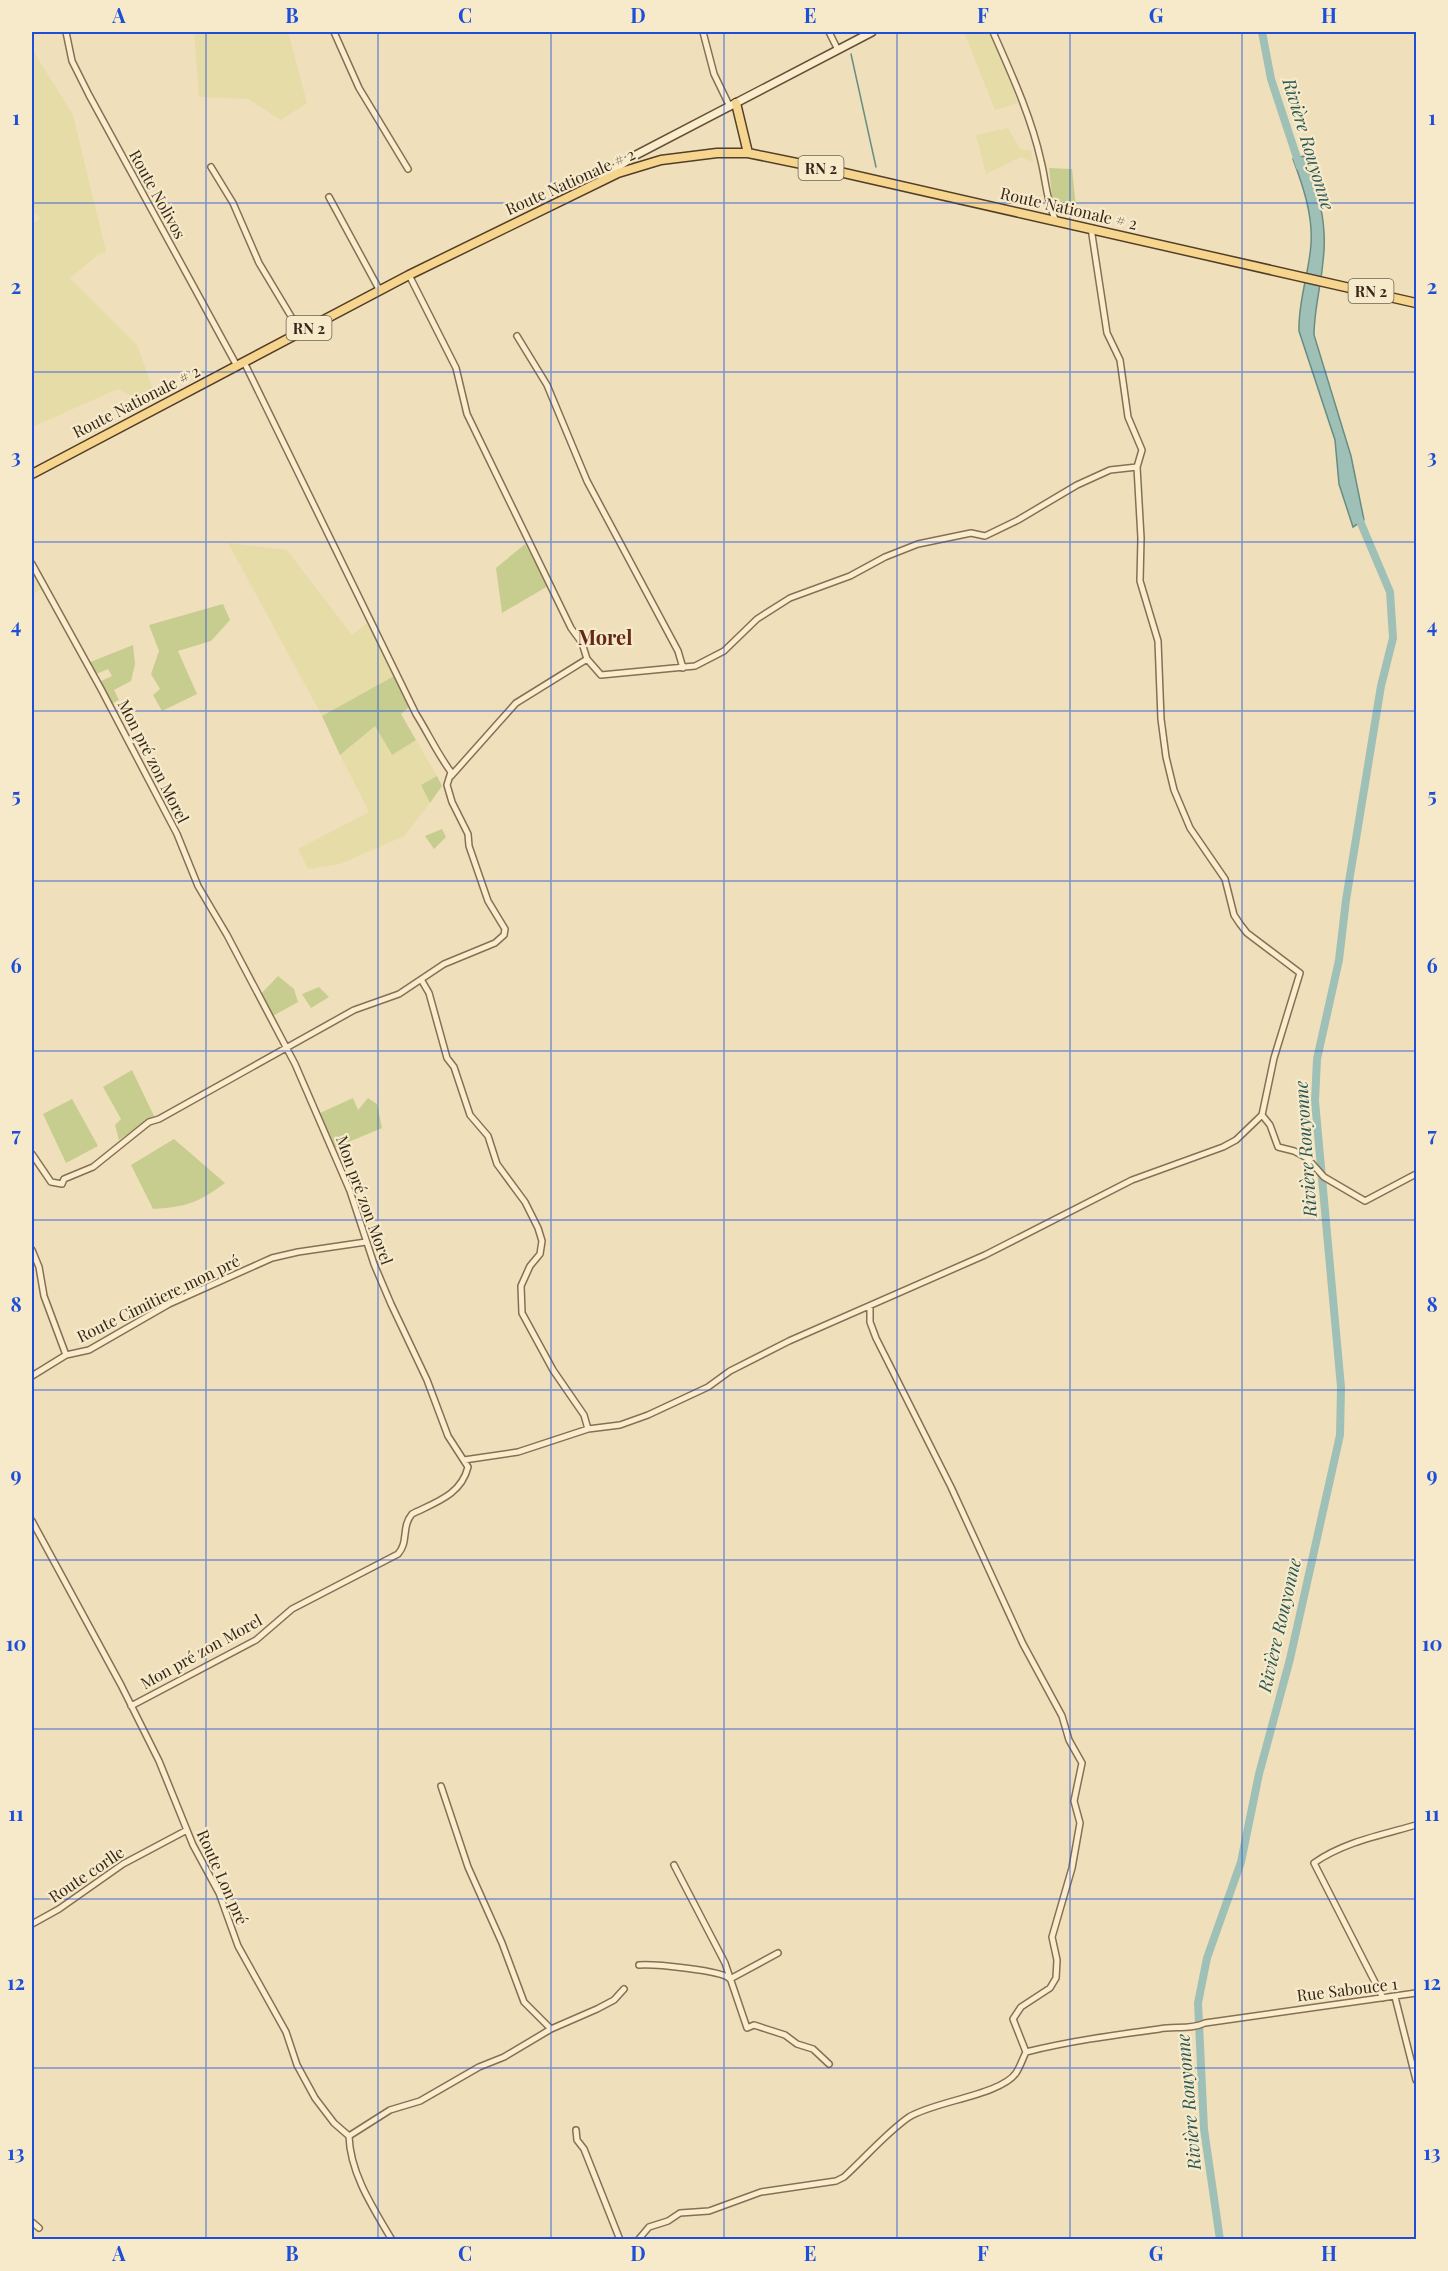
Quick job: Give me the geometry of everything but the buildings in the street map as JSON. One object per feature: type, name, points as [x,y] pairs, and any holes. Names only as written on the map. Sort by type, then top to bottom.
[{"type":"main road","points":[[589,186],[636,155],[872,32]]},
{"type":"main road","points":[[733,105],[748,153]]},
{"type":"main road","name":"Route Nationale # 2","points":[[32,474],[409,275],[589,186],[618,173],[661,160],[717,153],[748,153],[1055,219],[1416,303]]},
{"type":"street","name":"Route Nolivos","points":[[66,32],[72,61],[89,95],[241,364],[416,714],[431,738],[435,751],[451,772],[447,785],[452,802],[468,834],[469,846],[488,901],[505,929],[504,935],[495,943],[444,964],[422,981]]},
{"type":"street","points":[[334,32],[358,88],[408,170]]},
{"type":"street","points":[[703,32],[716,82],[733,105]]},
{"type":"street","points":[[828,32],[838,50]]},
{"type":"street","points":[[993,32],[1032,129],[1042,162],[1048,200],[1055,219]]},
{"type":"street","points":[[211,167],[233,203],[259,263],[301,333]]},
{"type":"street","points":[[329,197],[380,291]]},
{"type":"street","points":[[464,1460],[518,1452],[588,1429],[621,1425],[648,1415],[708,1387],[730,1371],[827,1323],[870,1308],[891,1295],[985,1255],[1132,1180],[1223,1147],[1236,1140],[1262,1115],[1274,1058],[1300,973],[1247,933],[1240,924],[1234,915],[1225,879],[1190,828],[1174,790],[1166,757],[1161,719],[1158,641],[1140,581],[1141,538],[1137,467],[1142,450],[1128,417],[1120,360],[1107,333],[1091,228]]},
{"type":"street","points":[[409,275],[456,368],[467,414],[571,628],[582,643],[586,659],[601,675],[695,666],[724,651],[757,619],[790,598],[850,576],[885,557],[918,544],[971,533],[985,536],[1018,520],[1077,485],[1110,470],[1137,467]]},
{"type":"street","points":[[517,336],[547,385],[587,481],[678,651],[683,668]]},
{"type":"street","name":"Mon pré zon Morel","points":[[32,564],[88,663],[177,834],[198,886],[286,1047],[326,1133],[350,1191],[366,1242],[391,1304],[427,1380],[442,1423],[468,1467],[459,1488],[412,1514],[407,1520],[404,1544],[398,1554],[292,1609],[256,1640],[131,1706]]},
{"type":"street","points":[[449,777],[478,749],[516,703],[586,659]]},
{"type":"street","points":[[32,1154],[51,1182],[62,1184],[64,1179],[93,1167],[149,1122],[159,1119],[354,1010],[399,994],[422,981],[429,993],[447,1058],[454,1067],[470,1114],[488,1136],[497,1164],[525,1202],[538,1228],[542,1240],[540,1254],[530,1266],[521,1286],[522,1313],[553,1370],[584,1415],[588,1429]]},
{"type":"street","points":[[1262,1115],[1270,1125],[1278,1147],[1294,1151],[1307,1158],[1324,1177],[1365,1201],[1416,1173]]},
{"type":"street","name":"Route Cimitiere mon pré","points":[[66,1355],[89,1350],[168,1304],[272,1258],[366,1242]]},
{"type":"street","points":[[32,1250],[39,1267],[44,1296],[66,1355],[32,1376]]},
{"type":"street","points":[[638,2240],[649,2226],[668,2221],[680,2213],[709,2211],[761,2192],[836,2181],[844,2177],[909,2117],[936,2104],[977,2095],[1007,2080],[1016,2074],[1026,2052],[1013,2019],[1021,2007],[1050,1988],[1056,1978],[1057,1960],[1052,1937],[1072,1868],[1080,1823],[1074,1802],[1082,1763],[1069,1740],[1062,1716],[1023,1644],[961,1507],[876,1338],[870,1322],[870,1308]]},
{"type":"street","name":"Route Lon pré","points":[[32,1521],[131,1706],[174,1794],[187,1830],[219,1893],[238,1946],[286,2032],[297,2065],[315,2098],[334,2123],[349,2136]]},
{"type":"street","points":[[441,1786],[468,1867],[502,1943],[524,2002],[551,2029]]},
{"type":"street","points":[[1383,1998],[1314,1863],[1327,1854],[1361,1840],[1416,1825]]},
{"type":"street","name":"Route corlle","points":[[32,1924],[59,1909],[123,1863],[187,1830]]},
{"type":"street","points":[[674,1865],[725,1963],[747,2028],[754,2025],[785,2035],[797,2044],[813,2049],[829,2064]]},
{"type":"street","points":[[730,1979],[778,1953]]},
{"type":"street","points":[[639,1965],[673,1969],[686,1967],[720,1973],[730,1979]]},
{"type":"street","points":[[392,2240],[367,2198],[351,2156],[349,2136],[390,2110],[420,2101],[479,2067],[504,2057],[551,2029],[614,2000],[624,1989]]},
{"type":"street","name":"Rue Sabouce 1","points":[[1026,2052],[1062,2043],[1162,2028],[1199,2026],[1281,2010],[1416,1993]]},
{"type":"street","points":[[1395,1997],[1416,2080]]},
{"type":"street","points":[[576,2130],[577,2140],[584,2149],[620,2240]]},
{"type":"street","points":[[32,2222],[39,2228]]},
{"type":"shaded area","points":[[194,32],[288,32],[307,103],[281,120],[248,99],[199,97]]},
{"type":"shaded area","points":[[964,32],[991,32],[1018,103],[995,110]]},
{"type":"shaded area","points":[[32,49],[73,115],[106,252],[99,254],[70,278],[137,345],[156,397],[147,403],[118,389],[32,427],[32,224],[40,218],[32,212]]},
{"type":"shaded area","points":[[1008,128],[1021,150],[1031,150],[1033,162],[1021,157],[986,174],[976,135]]},
{"type":"shaded area","points":[[228,543],[287,550],[352,635],[368,622],[394,676],[322,716]]},
{"type":"shaded area","points":[[32,564],[45,587],[32,595]]},
{"type":"shaded area","points":[[375,725],[391,755],[416,740],[437,776],[421,785],[430,803],[404,836],[340,864],[308,869],[298,849],[369,812],[340,755]]},
{"type":"green space","points":[[1049,168],[1072,169],[1076,207],[1053,205]]},
{"type":"green space","points":[[525,544],[548,586],[502,613],[496,568]]},
{"type":"green space","points":[[223,604],[230,620],[211,641],[178,651],[197,694],[162,711],[153,695],[160,689],[151,674],[159,651],[149,625]]},
{"type":"green space","points":[[133,645],[135,664],[131,681],[114,690],[119,700],[111,704],[99,682],[112,676],[108,669],[94,675],[88,663]]},
{"type":"green space","points":[[394,676],[410,706],[401,714],[416,740],[392,755],[375,726],[340,755],[322,716]]},
{"type":"green space","points":[[437,776],[442,786],[430,803],[421,785]]},
{"type":"green space","points":[[442,829],[446,837],[434,849],[425,836]]},
{"type":"green space","points":[[278,976],[294,989],[298,1002],[271,1017],[260,995]]},
{"type":"green space","points":[[319,987],[329,997],[311,1008],[302,994]]},
{"type":"green space","points":[[132,1070],[154,1116],[119,1140],[115,1125],[121,1119],[103,1087]]},
{"type":"green space","points":[[353,1098],[358,1110],[368,1098],[377,1104],[382,1128],[334,1148],[318,1114]]},
{"type":"green space","points":[[72,1099],[98,1146],[66,1163],[43,1114]]},
{"type":"green space","points":[[174,1139],[225,1183],[191,1203],[153,1209],[131,1165]]},
{"type":"water","points":[[1304,156],[1321,207],[1324,233],[1314,335],[1351,456],[1364,520],[1353,527],[1339,484],[1335,440],[1299,331],[1311,233],[1306,201],[1293,159]]},
{"type":"waterway","name":"Rivière Rouyonne","points":[[1262,32],[1271,79],[1300,167]]},
{"type":"waterway","points":[[851,54],[876,167]]},
{"type":"waterway","name":"Rivière Rouyonne","points":[[1220,2240],[1204,2129],[1198,2003],[1207,1958],[1241,1862],[1259,1774],[1290,1659],[1340,1435],[1341,1387],[1315,1101],[1317,1059],[1339,960],[1346,900],[1381,686],[1393,638],[1390,592],[1357,514]]},
{"type":"district","name":"Morel","points":[[605,636]]}]
